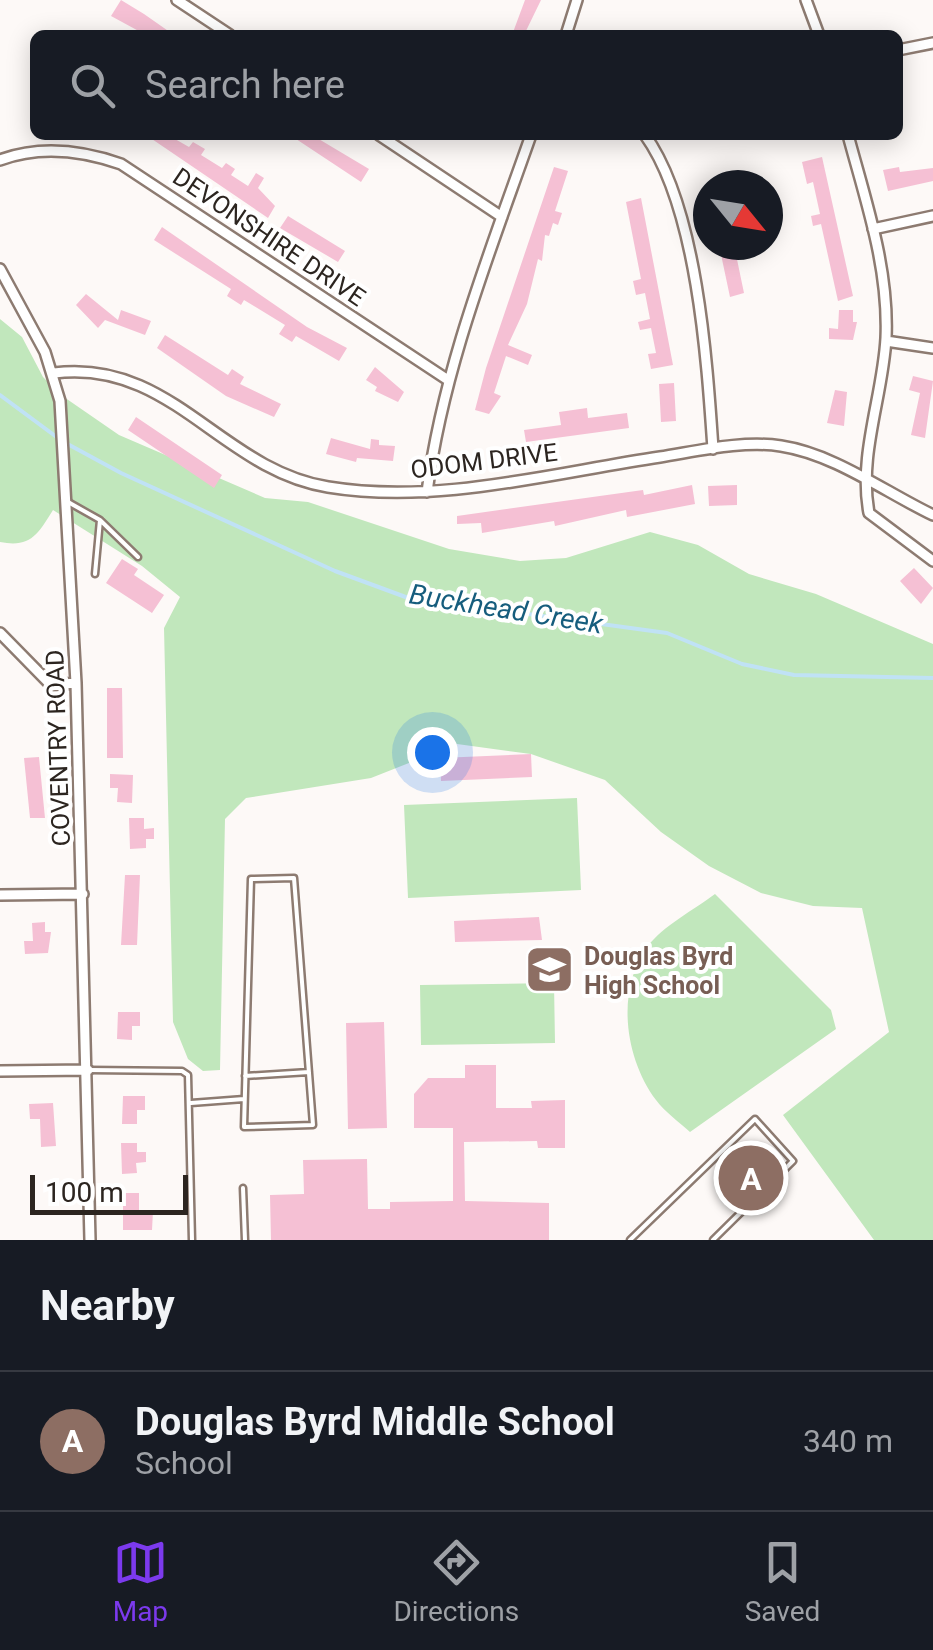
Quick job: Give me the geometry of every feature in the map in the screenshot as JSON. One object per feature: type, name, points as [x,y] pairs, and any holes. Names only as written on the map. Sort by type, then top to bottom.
[{"type":"street","points":[[177,0],[222,30]]},
{"type":"street","points":[[568,30],[577,0]]},
{"type":"street","points":[[806,0],[816,30]]},
{"type":"street","points":[[903,49],[933,43]]},
{"type":"street","points":[[386,140],[502,217]]},
{"type":"street","points":[[427,492],[436,425],[448,380],[529,140]]},
{"type":"street","points":[[647,140],[665,166],[676,198],[708,371],[713,449]]},
{"type":"street","points":[[849,140],[884,286],[886,341],[865,482],[869,513],[876,523],[933,561]]},
{"type":"street","name":"DEVONSHIRE DRIVE","points":[[0,160],[26,152],[64,150],[121,164],[448,380]]},
{"type":"street","points":[[873,229],[933,216]]},
{"type":"street","name":"COVENTRY ROAD","points":[[0,269],[54,373],[66,501],[83,894],[90,1240]]},
{"type":"street","points":[[886,341],[933,348]]},
{"type":"street","name":"ODOM DRIVE","points":[[54,373],[91,370],[127,377],[250,456],[295,479],[330,488],[427,492],[713,449],[784,446],[819,457],[933,514]]},
{"type":"street","points":[[0,633],[51,686],[76,684]]},
{"type":"street","points":[[0,895],[83,894]]},
{"type":"street","points":[[0,1072],[88,1070]]},
{"type":"lane","points":[[66,501],[100,520],[138,557]]},
{"type":"lane","points":[[96,574],[100,520]]},
{"type":"lane","points":[[294,878],[313,1124],[244,1128],[245,1076],[250,879],[294,878]]},
{"type":"lane","points":[[88,1070],[182,1071],[191,1083],[192,1240]]},
{"type":"lane","points":[[245,1076],[309,1072]]},
{"type":"lane","points":[[191,1104],[244,1099]]},
{"type":"lane","points":[[630,1240],[755,1119],[793,1161],[714,1240]]},
{"type":"lane","points":[[243,1188],[244,1240]]},
{"type":"green space","points":[[0,319],[22,337],[43,377],[61,395],[119,435],[265,498],[308,502],[449,549],[520,561],[566,558],[650,532],[698,545],[749,574],[816,594],[933,644],[933,1240],[874,1240],[783,1115],[889,1032],[862,908],[813,906],[761,893],[709,866],[661,832],[605,780],[531,754],[457,744],[371,778],[246,798],[225,819],[220,1070],[203,1071],[188,1059],[173,1022],[164,628],[180,597],[142,566],[53,510],[26,541],[0,542]]},
{"type":"green space","points":[[577,798],[581,890],[408,898],[404,805]]},
{"type":"green space","points":[[715,894],[831,1010],[836,1029],[690,1132],[660,1104],[645,1083],[631,1045],[628,1003],[631,983],[648,946]]},
{"type":"green space","points":[[554,983],[555,1043],[421,1045],[420,985]]},
{"type":"building","points":[[121,0],[167,30],[137,30],[111,16]]},
{"type":"building","points":[[525,0],[541,0],[526,30],[514,30]]},
{"type":"building","points":[[153,140],[177,140],[189,147],[193,142],[205,149],[201,155],[222,168],[226,163],[235,169],[231,175],[248,186],[256,173],[264,178],[258,188],[275,206],[268,218]]},
{"type":"building","points":[[298,140],[320,140],[369,169],[361,182]]},
{"type":"building","points":[[822,157],[853,296],[838,301],[821,224],[813,226],[811,216],[820,214],[813,182],[807,184],[802,162]]},
{"type":"building","points":[[554,167],[568,171],[555,211],[562,213],[558,225],[553,223],[549,236],[545,235],[542,261],[538,259],[527,304],[508,345],[532,355],[528,365],[506,356],[494,393],[501,396],[489,414],[475,410],[486,368]]},
{"type":"building","points":[[899,167],[900,172],[933,168],[933,181],[888,191],[883,170]]},
{"type":"building","points":[[641,198],[673,365],[651,369],[648,354],[656,353],[651,328],[640,330],[638,322],[650,319],[645,293],[636,295],[633,281],[641,279],[626,202]]},
{"type":"building","points":[[288,216],[345,251],[338,262],[280,228]]},
{"type":"building","points":[[162,227],[307,327],[347,348],[339,361],[296,336],[292,342],[279,334],[285,325],[244,300],[241,305],[227,296],[231,289],[154,240]]},
{"type":"building","points":[[722,260],[737,260],[744,293],[730,297]]},
{"type":"building","points":[[86,294],[118,320],[121,310],[151,321],[145,335],[105,320],[98,328],[76,305]]},
{"type":"building","points":[[839,310],[853,310],[853,322],[857,322],[853,340],[829,339],[829,328],[838,329]]},
{"type":"building","points":[[165,335],[228,375],[232,369],[244,377],[240,384],[281,404],[274,417],[226,396],[157,348]]},
{"type":"building","points":[[375,367],[404,392],[398,402],[375,391],[377,387],[366,380]]},
{"type":"building","points":[[913,376],[933,381],[925,438],[911,435],[920,393],[909,390]]},
{"type":"building","points":[[674,383],[676,421],[661,422],[659,384]]},
{"type":"building","points":[[835,390],[847,392],[844,426],[827,423]]},
{"type":"building","points":[[587,408],[588,418],[627,413],[629,428],[526,442],[524,430],[561,425],[559,412]]},
{"type":"building","points":[[136,417],[222,475],[214,488],[128,430]]},
{"type":"building","points":[[331,438],[370,449],[371,439],[379,440],[379,445],[395,446],[393,461],[357,458],[356,462],[326,454]]},
{"type":"building","points":[[692,485],[695,504],[627,517],[626,510],[555,526],[554,521],[482,533],[481,523],[457,524],[457,516],[643,490],[644,495]]},
{"type":"building","points":[[737,485],[737,505],[709,506],[708,486]]},
{"type":"building","points":[[122,559],[138,569],[134,575],[164,595],[152,613],[106,583]]},
{"type":"building","points":[[914,568],[933,588],[921,604],[900,581]]},
{"type":"building","points":[[107,688],[122,688],[123,758],[107,758]]},
{"type":"building","points":[[531,754],[532,777],[441,781],[440,758]]},
{"type":"building","points":[[39,757],[45,818],[30,818],[24,758]]},
{"type":"building","points":[[110,774],[133,775],[132,803],[117,802],[118,788],[110,788]]},
{"type":"building","points":[[129,818],[144,818],[144,829],[154,828],[154,839],[146,839],[146,848],[130,849]]},
{"type":"building","points":[[125,875],[140,875],[137,945],[121,945]]},
{"type":"building","points":[[539,917],[542,940],[455,942],[454,921]]},
{"type":"building","points":[[45,922],[45,932],[51,932],[48,953],[25,954],[24,941],[33,941],[32,923]]},
{"type":"building","points":[[118,1012],[140,1012],[140,1026],[132,1026],[132,1040],[117,1039]]},
{"type":"building","points":[[384,1022],[387,1128],[348,1129],[346,1023]]},
{"type":"building","points":[[465,1065],[496,1065],[496,1108],[532,1108],[531,1101],[565,1100],[565,1148],[538,1148],[537,1141],[464,1142],[465,1201],[549,1203],[549,1240],[271,1240],[270,1195],[304,1194],[303,1160],[367,1159],[368,1209],[390,1209],[390,1202],[453,1201],[453,1128],[414,1128],[414,1094],[428,1078],[465,1078]]},
{"type":"building","points":[[123,1096],[145,1096],[145,1110],[137,1110],[137,1124],[122,1124]]},
{"type":"building","points":[[53,1103],[56,1146],[41,1147],[40,1119],[30,1119],[29,1104]]},
{"type":"building","points":[[121,1143],[137,1143],[137,1152],[146,1152],[146,1162],[136,1163],[137,1173],[122,1174]]},
{"type":"building","points":[[123,1193],[139,1193],[139,1211],[153,1211],[152,1230],[123,1230]]},
{"type":"waterway","name":"Buckhead Creek","points":[[0,395],[62,441],[121,473],[335,571],[411,599],[441,608],[477,607],[667,633],[742,664],[794,675],[933,678]]},
{"type":"place","name":"Douglas Byrd High School","points":[[549,970]]},
{"type":"place","name":"Douglas Byrd Middle School","points":[[751,1178]]}]
